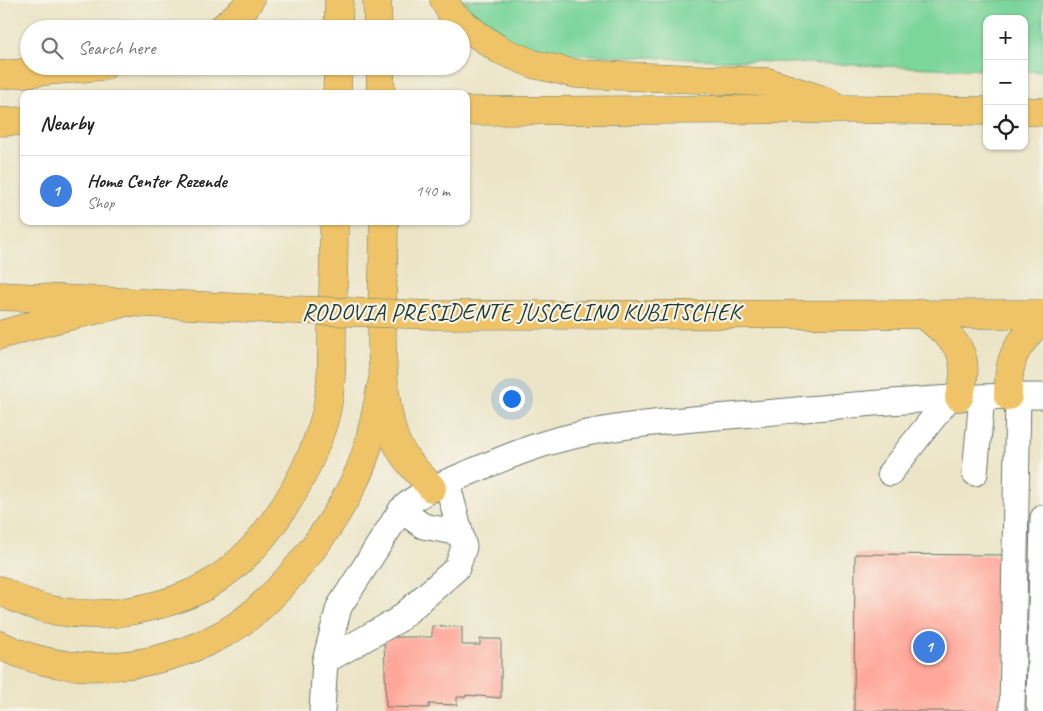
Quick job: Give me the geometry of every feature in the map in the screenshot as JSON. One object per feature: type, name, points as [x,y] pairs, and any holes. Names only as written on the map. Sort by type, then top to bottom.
[{"type":"main road","points":[[231,20],[243,10],[250,0]]},
{"type":"main road","points":[[338,20],[339,0]]},
{"type":"main road","points":[[377,0],[378,20]]},
{"type":"main road","points":[[444,0],[452,14],[459,20]]},
{"type":"main road","points":[[470,29],[500,50],[533,64],[577,74],[768,82],[849,108]]},
{"type":"main road","points":[[0,75],[20,73]]},
{"type":"main road","points":[[337,90],[338,75]]},
{"type":"main road","points":[[380,75],[381,90]]},
{"type":"main road","points":[[470,111],[849,108],[983,111]]},
{"type":"main road","points":[[0,122],[20,121]]},
{"type":"main road","points":[[0,590],[11,597],[58,612],[96,615],[148,609],[206,586],[242,558],[279,516],[312,457],[325,415],[331,378],[334,225]]},
{"type":"main road","points":[[384,225],[383,378],[394,436],[402,452],[439,485]]},
{"type":"main road","name":"RODOVIA PRESIDENTE JUSCELINO KUBITSCHEK","points":[[0,296],[434,315],[922,313],[1043,316]]},
{"type":"main road","points":[[0,335],[48,321],[133,302]]},
{"type":"main road","points":[[922,313],[955,341],[962,354],[965,369],[964,382],[983,397],[1008,371],[1013,355],[1020,343],[1043,316]]},
{"type":"main road","points":[[0,645],[58,665],[113,668],[179,653],[224,634],[251,614],[297,568],[336,518],[357,478],[383,378]]},
{"type":"street","points":[[322,711],[325,660],[339,607],[401,510],[412,499],[439,485],[497,460],[578,435],[659,423],[850,404],[1043,396]]},
{"type":"street","points":[[890,472],[983,397]]},
{"type":"street","points":[[975,473],[983,397]]},
{"type":"street","points":[[983,397],[1012,711]]},
{"type":"street","points":[[325,660],[398,620],[457,568],[464,547],[460,533],[439,485]]},
{"type":"street","points":[[401,510],[423,526],[460,533]]},
{"type":"street","points":[[1043,518],[1039,705],[1043,709]]},
{"type":"green space","points":[[458,0],[1043,0],[1043,72],[1028,71],[1028,15],[983,15],[983,70],[558,54],[524,51],[464,8]]},
{"type":"building","points":[[855,554],[1005,555],[1004,711],[854,711]]},
{"type":"building","points":[[432,626],[462,627],[462,645],[480,645],[480,639],[501,639],[501,698],[466,695],[466,697],[457,697],[457,705],[429,704],[429,708],[386,707],[384,637],[432,637]]},
{"type":"place","name":"Home Center Rezende","points":[[929,647]]}]
